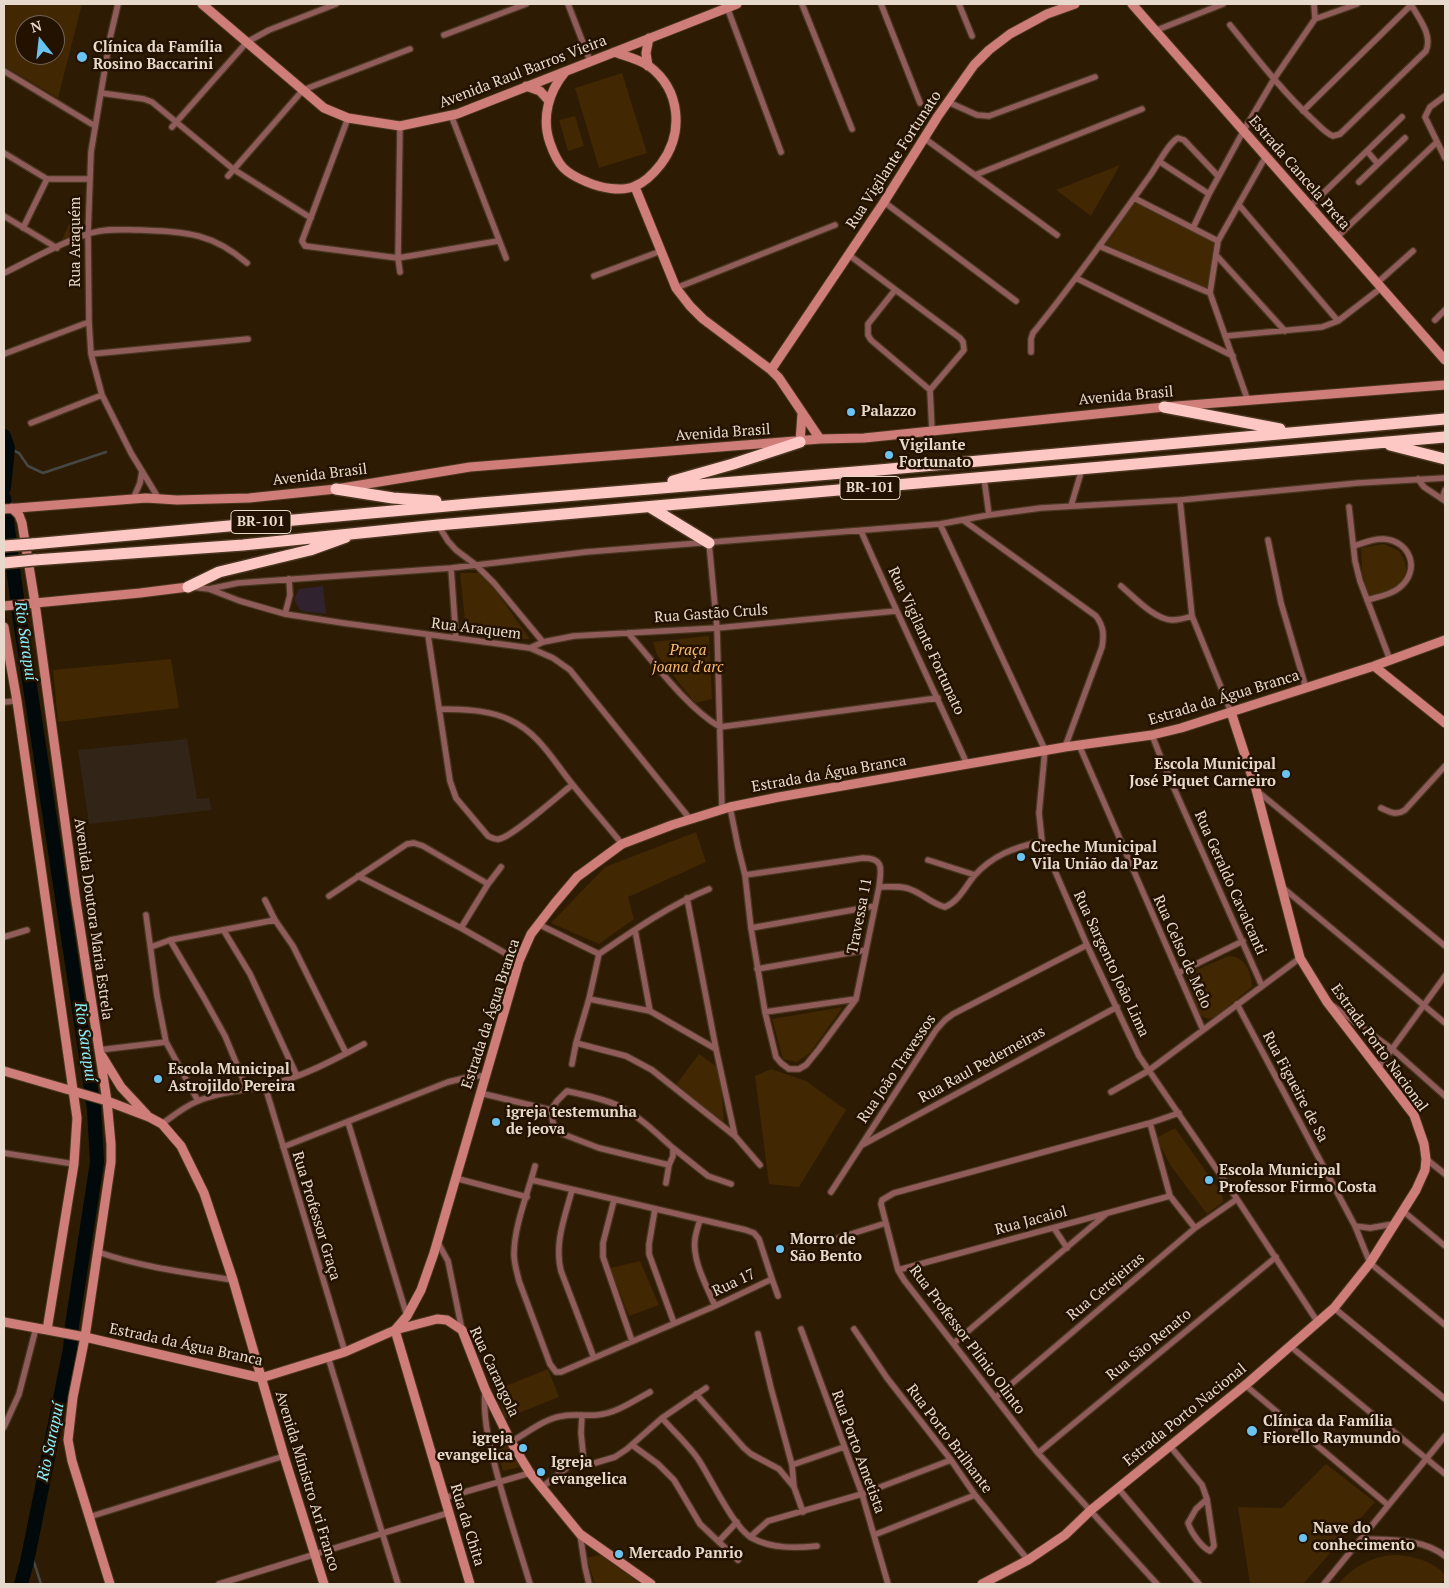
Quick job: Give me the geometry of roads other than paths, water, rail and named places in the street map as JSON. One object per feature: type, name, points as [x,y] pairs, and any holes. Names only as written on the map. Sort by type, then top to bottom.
[{"type":"highway","points":[[1164,407],[1294,432]]},
{"type":"highway","name":"BR-101","points":[[4,546],[1445,419]]},
{"type":"highway","name":"BR-101","points":[[4,562],[243,545],[360,532],[1445,437]]},
{"type":"highway","points":[[638,489],[700,474],[800,442]]},
{"type":"highway","points":[[1380,443],[1445,460]]},
{"type":"highway","points":[[336,490],[393,498],[480,503]]},
{"type":"highway","points":[[650,507],[710,543]]},
{"type":"highway","points":[[188,587],[220,572],[310,550],[360,532]]},
{"type":"street","name":"Rua Araquém","points":[[118,4],[110,38],[91,152],[88,234],[91,354],[102,395],[142,471],[159,498]]},
{"type":"street","name":"Avenida Raul Barros Vieira","points":[[202,4],[324,108],[348,118],[400,126],[451,115],[737,4]]},
{"type":"street","points":[[172,127],[247,42],[269,30],[336,4]]},
{"type":"street","points":[[444,35],[526,4]]},
{"type":"street","points":[[568,4],[590,60]]},
{"type":"street","points":[[802,4],[852,129]]},
{"type":"street","points":[[881,4],[920,103]]},
{"type":"street","points":[[959,4],[972,36]]},
{"type":"street","name":"Rua Vigilante Fortunato","points":[[771,370],[974,65],[989,50],[1010,34],[1033,21],[1075,4]]},
{"type":"street","name":"Estrada Cancela Preta","points":[[1132,4],[1157,30],[1445,360]]},
{"type":"street","points":[[1157,30],[1223,4]]},
{"type":"street","points":[[1314,4],[1315,19]]},
{"type":"street","points":[[1193,228],[1218,176],[1244,130],[1274,79],[1315,19],[1356,4]]},
{"type":"street","points":[[1230,26],[1303,111],[1326,132],[1334,136],[1340,134],[1426,51],[1427,33],[1411,4],[1303,111]]},
{"type":"street","points":[[727,8],[781,152]]},
{"type":"street","points":[[648,66],[646,48],[649,38]]},
{"type":"street","points":[[228,176],[303,90],[410,49]]},
{"type":"street","points":[[567,70],[553,90],[546,121],[555,157],[569,174],[592,184],[613,189],[635,186],[652,175],[666,157],[674,139],[677,118],[673,98],[663,80],[648,66],[614,52]]},
{"type":"street","points":[[4,71],[95,126]]},
{"type":"street","points":[[948,102],[977,115],[990,116],[1095,77]]},
{"type":"street","points":[[526,86],[540,91],[549,101]]},
{"type":"street","points":[[101,93],[144,99],[152,102],[234,169],[311,218]]},
{"type":"street","points":[[1445,96],[1430,107],[1426,117],[1445,158]]},
{"type":"street","points":[[975,175],[1142,109]]},
{"type":"street","points":[[451,115],[506,258]]},
{"type":"street","points":[[1310,206],[1402,117]]},
{"type":"street","points":[[348,118],[302,241],[305,246],[398,258],[498,241]]},
{"type":"street","points":[[400,126],[398,258],[400,272]]},
{"type":"street","points":[[924,138],[1057,234]]},
{"type":"street","points":[[1032,352],[1031,339],[1033,333],[1134,198],[1160,162],[1172,141],[1178,138],[1184,140],[1218,176]]},
{"type":"street","points":[[1359,182],[1406,138]]},
{"type":"street","points":[[1337,237],[1437,142]]},
{"type":"street","points":[[1367,151],[1378,164]]},
{"type":"street","points":[[4,153],[48,180],[89,179]]},
{"type":"street","points":[[1248,401],[1210,293],[1218,241],[1266,156]]},
{"type":"street","points":[[1160,162],[1209,194]]},
{"type":"street","points":[[23,228],[48,180]]},
{"type":"street","points":[[635,186],[676,288],[703,319],[780,378],[820,439]]},
{"type":"street","points":[[1134,198],[1218,241]]},
{"type":"street","points":[[884,202],[1016,301]]},
{"type":"street","points":[[1239,205],[1338,321]]},
{"type":"street","points":[[4,216],[57,248]]},
{"type":"street","points":[[676,288],[835,225]]},
{"type":"street","points":[[4,273],[88,234],[115,230],[194,234],[217,242],[234,252],[247,263]]},
{"type":"street","points":[[1099,246],[1210,293]]},
{"type":"street","points":[[594,276],[661,251]]},
{"type":"street","points":[[1226,336],[1322,327],[1338,321],[1379,285],[1413,251]]},
{"type":"street","points":[[848,255],[963,342],[964,350],[930,390],[932,430]]},
{"type":"street","points":[[1216,255],[1285,330]]},
{"type":"street","points":[[1076,278],[1233,356]]},
{"type":"street","points":[[895,290],[868,324],[868,334],[872,340],[930,390]]},
{"type":"street","points":[[1435,320],[1445,310]]},
{"type":"street","points":[[4,354],[89,322]]},
{"type":"street","points":[[91,354],[248,339]]},
{"type":"street","name":"Avenida Brasil","points":[[9,508],[133,499],[249,498],[336,490],[470,467],[820,439],[864,438],[1164,407],[1445,385]]},
{"type":"street","points":[[31,423],[102,395]]},
{"type":"street","points":[[800,442],[802,414]]},
{"type":"street","points":[[1070,506],[1082,468]]},
{"type":"street","points":[[133,499],[138,490],[142,471]]},
{"type":"street","points":[[984,478],[989,515]]},
{"type":"street","points":[[209,589],[238,582],[451,568],[576,553],[940,524],[989,515],[1070,506],[1180,500],[1358,483],[1445,478]]},
{"type":"street","points":[[1418,479],[1424,487],[1444,500],[1445,490]]},
{"type":"street","name":"Estrada Porto Nacional","points":[[982,1584],[1028,1560],[1065,1535],[1091,1510],[1245,1385],[1334,1308],[1370,1263],[1416,1190],[1425,1170],[1426,1158],[1422,1136],[1414,1115],[1379,1067],[1327,1002],[1300,958],[1256,789],[1231,712],[1192,616],[1180,500]]},
{"type":"street","name":"Avenida Doutora Maria Estrela","points":[[9,508],[19,515],[22,523],[35,603],[111,1144],[111,1162],[98,1252],[81,1337],[68,1440],[72,1461],[110,1584]]},
{"type":"street","points":[[1349,508],[1360,581],[1390,660]]},
{"type":"street","points":[[963,520],[1096,616],[1101,623],[1104,637],[1102,647],[1065,747]]},
{"type":"street","points":[[940,524],[1045,750]]},
{"type":"street","points":[[438,525],[448,541],[476,564],[494,583],[543,642]]},
{"type":"street","name":"Rua Vigilante Fortunato","points":[[861,531],[896,612],[938,698],[967,764]]},
{"type":"street","points":[[1354,546],[1373,539],[1396,541],[1405,547],[1410,556],[1411,574],[1405,583],[1398,590],[1367,600]]},
{"type":"street","points":[[1268,540],[1281,603],[1306,688]]},
{"type":"street","points":[[710,543],[717,628],[720,727],[726,808],[746,875],[751,928],[765,1012],[856,999]]},
{"type":"street","points":[[451,568],[456,638]]},
{"type":"street","points":[[285,614],[290,595],[289,579]]},
{"type":"street","points":[[1120,586],[1163,618],[1172,620],[1192,616]]},
{"type":"street","points":[[6,606],[188,587]]},
{"type":"street","name":"Rua Araquem","points":[[188,587],[209,589],[240,601],[285,614],[530,648],[553,658],[570,670],[690,819]]},
{"type":"street","points":[[37,619],[44,609],[53,602]]},
{"type":"street","name":"Rua Gastão Cruls","points":[[530,648],[543,642],[574,636],[717,628],[896,612]]},
{"type":"street","points":[[4,627],[78,1093],[74,1164],[48,1330]]},
{"type":"street","points":[[628,633],[694,708],[720,727],[938,698]]},
{"type":"street","points":[[428,635],[450,781],[453,790],[468,813],[488,836],[499,839],[511,834],[572,785]]},
{"type":"street","name":"Estrada da Água Branca","points":[[4,1322],[81,1337],[261,1378],[345,1352],[395,1330],[407,1316],[421,1290],[437,1242],[519,961],[531,934],[577,877],[622,844],[726,808],[1045,750],[1152,735],[1181,728],[1374,666],[1445,640]]},
{"type":"street","points":[[1374,666],[1445,723]]},
{"type":"street","points":[[4,702],[16,701]]},
{"type":"street","points":[[439,709],[473,710],[494,714],[510,719],[523,727],[533,735],[622,844]]},
{"type":"street","name":"Rua Geraldo Cavalcanti","points":[[1152,735],[1262,986]]},
{"type":"street","name":"Rua Celso de Melo","points":[[1080,746],[1203,1030]]},
{"type":"street","name":"Rua Sargento João Lima","points":[[1045,750],[1039,814],[1042,841],[1087,945],[1139,1056],[1276,1257],[1317,1321]]},
{"type":"street","points":[[1381,808],[1394,814],[1400,814],[1445,766]]},
{"type":"street","points":[[1256,789],[1445,946]]},
{"type":"street","points":[[879,887],[905,887],[939,906],[945,907],[955,901],[975,875],[1000,854],[1010,849],[1042,841]]},
{"type":"street","points":[[329,896],[399,848],[414,843],[424,846],[488,884]]},
{"type":"street","name":"Travessa 11","points":[[746,875],[863,858],[872,858],[878,861],[881,872],[856,999],[806,1065],[798,1069],[790,1069],[781,1063],[773,1048],[765,1012]]},
{"type":"street","points":[[928,860],[975,875]]},
{"type":"street","points":[[461,928],[488,884],[501,867]]},
{"type":"street","points":[[358,876],[461,928],[519,961]]},
{"type":"street","points":[[1281,886],[1445,1023]]},
{"type":"street","points":[[572,1064],[599,954],[688,898],[709,889]]},
{"type":"street","points":[[688,898],[716,1049],[735,1136]]},
{"type":"street","points":[[265,900],[274,920],[294,946],[346,1053]]},
{"type":"street","points":[[751,928],[875,906]]},
{"type":"street","points":[[146,915],[157,996],[166,1042],[198,1101]]},
{"type":"street","points":[[151,947],[170,940],[274,920]]},
{"type":"street","points":[[538,924],[599,954]]},
{"type":"street","points":[[4,937],[27,930]]},
{"type":"street","points":[[224,930],[250,974],[297,1076]]},
{"type":"street","points":[[635,930],[650,1011]]},
{"type":"street","points":[[170,940],[224,1036],[247,1089]]},
{"type":"street","points":[[1178,973],[1243,941]]},
{"type":"street","name":"Rua João Travessos","points":[[832,1192],[860,1146],[944,1020],[1087,945]]},
{"type":"street","points":[[757,969],[866,950]]},
{"type":"street","points":[[1112,1092],[1148,1071],[1300,958]]},
{"type":"street","points":[[1379,1067],[1445,976]]},
{"type":"street","points":[[589,999],[650,1011],[716,1049]]},
{"type":"street","points":[[1327,1002],[1392,1049],[1445,1096]]},
{"type":"street","name":"Rua Figueire de Sa","points":[[1237,1004],[1355,1226],[1370,1263]]},
{"type":"street","name":"Rua Raul Pederneiras","points":[[860,1146],[1117,1007]]},
{"type":"street","points":[[149,1117],[121,1087],[99,1050],[166,1042]]},
{"type":"street","points":[[576,1043],[626,1056],[652,1070],[735,1136],[760,1165]]},
{"type":"street","points":[[162,1124],[198,1101],[265,1086],[297,1076],[364,1044]]},
{"type":"street","name":"Avenida Ministro Ari Franco","points":[[4,1071],[104,1100],[149,1117],[162,1124],[181,1146],[194,1169],[204,1193],[233,1280],[284,1456],[324,1584]]},
{"type":"street","points":[[282,1147],[448,1082],[485,1076]]},
{"type":"street","name":"Rua Professor Graça","points":[[265,1086],[345,1352]]},
{"type":"street","points":[[669,1165],[599,1148],[560,1133],[553,1123],[551,1110],[557,1101],[568,1091],[618,1106],[652,1129],[708,1176],[731,1184]]},
{"type":"street","points":[[480,1093],[551,1110]]},
{"type":"street","name":"Rua Professor Plínio Olinto","points":[[1157,1584],[1038,1453],[911,1289],[898,1270],[881,1204],[882,1200],[894,1193],[1150,1123],[1179,1113]]},
{"type":"street","points":[[348,1122],[407,1316]]},
{"type":"street","points":[[1150,1123],[1170,1196],[1195,1228]]},
{"type":"street","points":[[666,1183],[669,1165],[673,1156],[673,1148]]},
{"type":"street","points":[[4,1153],[74,1164]]},
{"type":"street","points":[[1426,1158],[1445,1174]]},
{"type":"street","points":[[455,1178],[527,1197],[535,1166]]},
{"type":"street","name":"Rua 17","points":[[527,1197],[516,1236],[515,1268],[550,1364],[556,1372],[562,1372],[715,1306],[772,1279],[759,1239],[746,1230],[532,1180]]},
{"type":"street","points":[[572,1190],[561,1233],[558,1258],[561,1272],[594,1358]]},
{"type":"street","name":"Rua Jacaiol","points":[[898,1270],[1170,1196]]},
{"type":"street","name":"Rua Cerejeiras","points":[[994,1398],[1195,1228],[1237,1199]]},
{"type":"street","points":[[614,1200],[603,1243],[603,1257],[632,1341]]},
{"type":"street","points":[[655,1209],[649,1254],[674,1323]]},
{"type":"street","points":[[1403,1211],[1445,1246]]},
{"type":"street","points":[[954,1343],[1108,1213]]},
{"type":"street","points":[[700,1220],[694,1247],[696,1258],[715,1306]]},
{"type":"street","points":[[828,1241],[886,1223]]},
{"type":"street","points":[[1355,1226],[1370,1228],[1394,1224]]},
{"type":"street","points":[[1054,1228],[1067,1248]]},
{"type":"street","points":[[437,1242],[448,1261],[462,1330]]},
{"type":"street","points":[[98,1252],[183,1272],[233,1280]]},
{"type":"street","name":"Rua São Renato","points":[[1038,1453],[1276,1257]]},
{"type":"street","points":[[1370,1263],[1445,1325]]},
{"type":"street","points":[[772,1279],[778,1296]]},
{"type":"street","points":[[1334,1308],[1445,1399]]},
{"type":"street","name":"Rua Carangola","points":[[395,1330],[437,1319],[447,1320],[462,1330],[485,1389],[511,1442],[541,1488],[580,1534],[650,1584]]},
{"type":"street","points":[[4,1428],[19,1394],[36,1328]]},
{"type":"street","name":"Rua Porto Ametista","points":[[801,1329],[862,1494],[888,1584]]},
{"type":"street","name":"Rua Porto Brilhante","points":[[854,1329],[887,1378],[951,1460],[975,1495],[1028,1560]]},
{"type":"street","name":"Rua da Chita","points":[[395,1330],[470,1584]]},
{"type":"street","points":[[758,1334],[792,1464],[794,1487],[803,1512]]},
{"type":"street","points":[[1290,1346],[1445,1474]]},
{"type":"street","points":[[328,1357],[398,1584]]},
{"type":"street","points":[[1245,1385],[1388,1505]]},
{"type":"street","points":[[541,1488],[575,1463],[595,1463],[614,1457],[632,1445],[662,1418],[706,1388]]},
{"type":"street","points":[[485,1389],[485,1424],[499,1482],[530,1584]]},
{"type":"street","points":[[511,1442],[551,1419],[562,1416],[610,1413],[650,1392]]},
{"type":"street","points":[[696,1394],[744,1448],[751,1454],[779,1468],[794,1487]]},
{"type":"street","points":[[582,1415],[581,1433],[584,1463]]},
{"type":"street","points":[[662,1418],[696,1456],[737,1522],[750,1537],[776,1546],[798,1548],[817,1546]]},
{"type":"street","points":[[1324,1584],[1445,1436]]},
{"type":"street","points":[[632,1445],[658,1464],[674,1480],[700,1524],[738,1560]]},
{"type":"street","points":[[1170,1446],[1202,1485],[1207,1499],[1214,1546],[1210,1551],[1205,1549],[1188,1523],[1196,1510],[1207,1499]]},
{"type":"street","points":[[792,1464],[844,1447]]},
{"type":"street","points":[[89,1517],[284,1456]]},
{"type":"street","points":[[750,1537],[768,1522],[862,1494],[951,1460]]},
{"type":"street","points":[[444,1498],[530,1473]]},
{"type":"street","points":[[1118,1488],[1199,1584]]},
{"type":"street","points":[[874,1534],[975,1495]]},
{"type":"street","points":[[221,1584],[448,1513]]},
{"type":"street","points":[[719,1541],[737,1522]]},
{"type":"street","points":[[580,1534],[589,1584]]},
{"type":"street","points":[[1362,1539],[1412,1542],[1434,1549],[1445,1556]]},
{"type":"waterway","name":"Rio Sarapuí","points":[[4,436],[8,448],[4,488]]},
{"type":"waterway","name":"Rio Sarapuí","points":[[8,448],[19,453],[28,466],[43,473],[106,452]]},
{"type":"waterway","name":"Rio Sarapuí","points":[[4,498],[19,614],[94,1109],[97,1162],[70,1349],[21,1584]]},
{"type":"waterway","points":[[32,1537],[33,1559],[41,1584]]},
{"type":"place","name":"Clínica da Família Rosino Baccarini","points":[[82,57]]},
{"type":"place","name":"Palazzo","points":[[851,412]]},
{"type":"place","name":"Vigilante Fortunato","points":[[889,455]]},
{"type":"place","name":"Escola Municipal José Piquet Carneiro","points":[[1286,774]]},
{"type":"place","name":"Creche Municipal Vila União da Paz","points":[[1021,857]]},
{"type":"place","name":"Escola Municipal Astrojildo Pereira","points":[[158,1079]]},
{"type":"place","name":"igreja testemunha de jeova","points":[[496,1122]]},
{"type":"place","name":"Escola Municipal Professor Firmo Costa","points":[[1209,1180]]},
{"type":"place","name":"Morro de São Bento","points":[[780,1249]]},
{"type":"place","name":"Clínica da Família Fiorello Raymundo","points":[[1252,1431]]},
{"type":"place","name":"igreja evangelica","points":[[523,1448]]},
{"type":"place","name":"Igreja evangelica","points":[[541,1472]]},
{"type":"place","name":"Nave do conhecimento","points":[[1303,1538]]},
{"type":"place","name":"Mercado Panrio","points":[[619,1554]]},
{"type":"park label","name":"Praça joana d'arc","points":[[688,660]]}]
